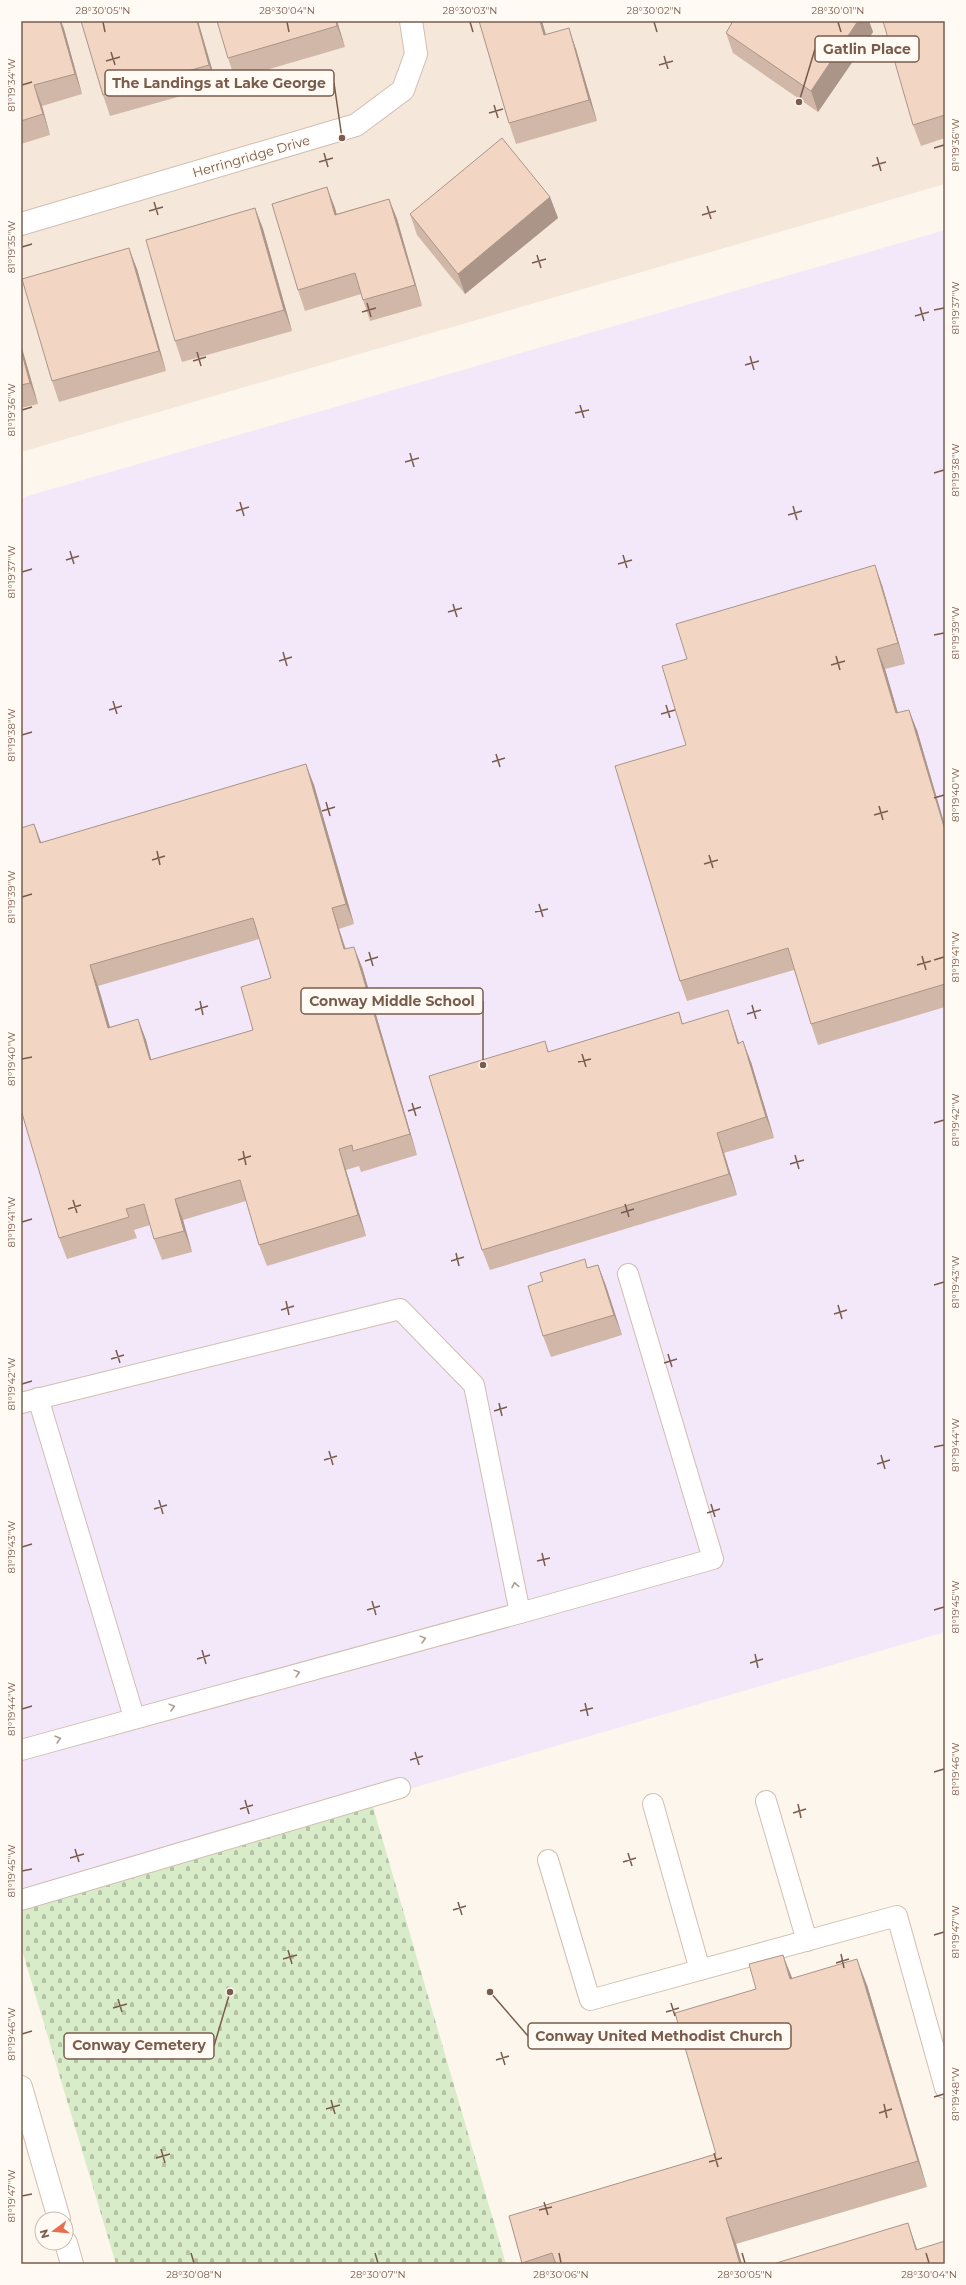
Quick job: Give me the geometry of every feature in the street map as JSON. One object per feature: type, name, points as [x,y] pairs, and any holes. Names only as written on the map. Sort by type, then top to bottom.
[{"type":"street","name":"Herringridge Drive","points":[[21,224],[356,125],[403,90],[416,54],[410,21]]},
{"type":"street","points":[[21,2087],[57,2211]]},
{"type":"street","points":[[68,2251],[72,2264]]},
{"type":"lane","points":[[21,1750],[134,1717],[520,1613],[713,1559],[628,1274]]},
{"type":"lane","points":[[134,1717],[29,1400],[400,1309],[474,1385],[520,1613]]},
{"type":"lane","points":[[21,1900],[400,1788]]},
{"type":"lane","points":[[766,1801],[807,1941]]},
{"type":"lane","points":[[652,1804],[700,1970]]},
{"type":"lane","points":[[548,1860],[590,2000],[897,1916],[945,2088]]},
{"type":"shaded area","points":[[21,21],[945,21],[945,184],[21,452]]},
{"type":"shaded area","points":[[945,230],[945,1632],[27,1901],[21,1882],[21,498]]},
{"type":"green space","points":[[371,1800],[506,2264],[116,2264],[21,1947],[21,1903]]},
{"type":"building","points":[[21,21],[60,21],[75,74],[34,85],[43,114],[21,121]]},
{"type":"building","points":[[81,21],[197,21],[209,65],[103,95]]},
{"type":"building","points":[[217,21],[336,21],[337,26],[228,58]]},
{"type":"building","points":[[479,21],[540,21],[544,35],[569,28],[589,100],[509,123]]},
{"type":"building","points":[[733,21],[858,21],[811,91],[726,33]]},
{"type":"building","points":[[883,21],[945,21],[945,115],[913,125]]},
{"type":"building","points":[[502,138],[550,197],[458,274],[410,214]]},
{"type":"building","points":[[327,187],[335,215],[389,199],[415,285],[363,300],[355,273],[298,290],[272,204]]},
{"type":"building","points":[[255,208],[284,310],[175,341],[146,240]]},
{"type":"building","points":[[129,248],[159,351],[52,381],[22,279]]},
{"type":"building","points":[[21,350],[30,383],[21,385]]},
{"type":"building","points":[[875,565],[898,643],[877,649],[896,713],[909,710],[945,830],[945,984],[811,1024],[788,948],[680,981],[615,766],[686,745],[662,666],[687,659],[676,624]]},
{"type":"building","points":[[306,764],[346,904],[332,908],[344,949],[354,947],[410,1134],[353,1151],[352,1145],[339,1149],[358,1215],[259,1245],[240,1180],[175,1199],[184,1231],[154,1239],[144,1204],[126,1209],[129,1217],[59,1238],[21,1110],[21,828],[34,824],[40,843]],"holes":[[[253,918],[271,978],[241,987],[253,1030],[150,1060],[138,1019],[108,1028],[90,965]]]},
{"type":"building","points":[[728,1010],[738,1044],[743,1041],[766,1117],[717,1133],[729,1174],[482,1250],[429,1076],[545,1041],[548,1052],[679,1012],[682,1024]]},
{"type":"building","points":[[585,1259],[587,1268],[598,1265],[614,1315],[543,1336],[528,1286],[543,1281],[540,1273]]},
{"type":"building","points":[[783,1955],[790,1979],[857,1959],[918,2161],[726,2218],[740,2264],[556,2264],[552,2253],[522,2263],[509,2216],[716,2154],[675,2013],[756,1989],[749,1964]]},
{"type":"building","points":[[908,2223],[916,2250],[945,2241],[945,2264],[773,2264]]},
{"type":"place","name":"Gatlin Place","points":[[799,102]]},
{"type":"place","name":"The Landings at Lake George","points":[[342,138]]},
{"type":"place","name":"Conway Middle School","points":[[483,1065]]},
{"type":"place","name":"Conway Cemetery","points":[[230,1992]]},
{"type":"place","name":"Conway United Methodist Church","points":[[490,1992]]}]
